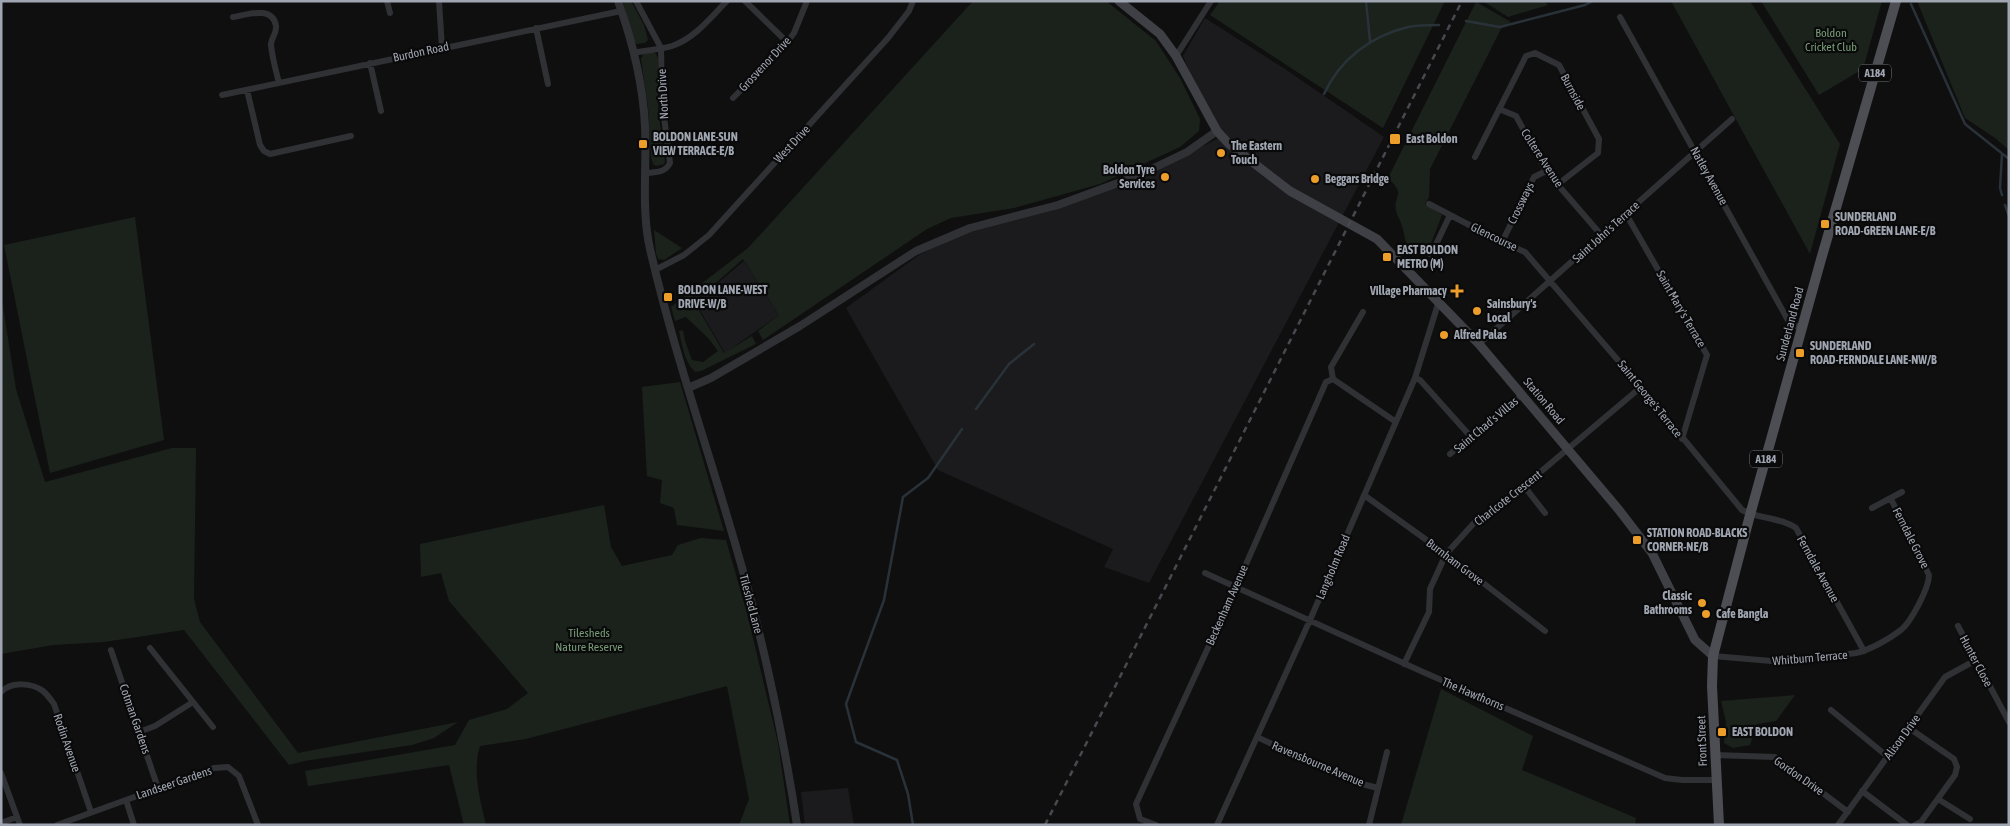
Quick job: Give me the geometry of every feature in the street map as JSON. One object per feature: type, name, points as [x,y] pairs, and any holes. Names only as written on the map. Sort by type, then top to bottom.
[{"type":"main road","name":"Station Road","points":[[1119,1],[1160,34],[1176,56],[1216,130],[1229,144],[1290,190],[1377,240],[1479,344],[1619,510],[1652,553],[1695,640],[1713,656]]},
{"type":"main road","name":"Sunderland Road","points":[[1713,656],[1802,328],[1896,1]]},
{"type":"main road","name":"Front Street","points":[[1713,656],[1712,686],[1719,825]]},
{"type":"street","points":[[387,1],[390,13]]},
{"type":"street","points":[[439,1],[442,48]]},
{"type":"street","name":"Tileshed Lane","points":[[618,1],[633,53],[644,109],[646,221],[649,246],[688,388],[754,611],[780,720],[797,825]]},
{"type":"street","name":"North Drive","points":[[636,1],[661,48],[662,102],[670,163],[668,168],[662,171],[646,173]]},
{"type":"street","points":[[633,53],[661,48],[684,41],[693,35],[727,1]]},
{"type":"street","points":[[745,1],[787,42]]},
{"type":"street","name":"Grosvenor Drive","points":[[732,98],[794,33],[807,1]]},
{"type":"street","name":"West Drive","points":[[655,270],[684,255],[709,235],[888,38],[905,17],[914,1]]},
{"type":"street","points":[[1176,56],[1211,1]]},
{"type":"street","name":"Burdon Road","points":[[222,95],[621,10]]},
{"type":"street","points":[[233,18],[259,12],[265,13],[274,21],[276,27],[272,45],[279,83]]},
{"type":"street","name":"Natley Avenue","points":[[1620,17],[1789,322],[1802,328]]},
{"type":"street","points":[[536,28],[548,84]]},
{"type":"street","name":"Burnside","points":[[1475,157],[1526,56],[1535,53],[1559,65],[1599,139],[1598,153],[1557,185]]},
{"type":"street","points":[[370,63],[381,111]]},
{"type":"street","points":[[247,90],[260,145],[264,151],[270,154],[351,136]]},
{"type":"street","name":"Coltere Avenue","points":[[1499,109],[1516,116],[1546,171],[1602,236]]},
{"type":"street","name":"Saint John's Terrace","points":[[1479,344],[1732,119]]},
{"type":"street","points":[[688,388],[710,378],[800,326],[916,251],[970,228],[1058,205],[1137,176],[1187,152],[1216,130]]},
{"type":"street","name":"Crossways","points":[[1502,242],[1534,177],[1546,171]]},
{"type":"street","name":"Glencourse","points":[[1429,204],[1525,252],[1551,280]]},
{"type":"street","name":"Saint Mary's Terrace","points":[[1626,214],[1707,355],[1682,439]]},
{"type":"street","points":[[1431,255],[1450,215]]},
{"type":"street","name":"Saint George's Terrace","points":[[1551,280],[1742,510],[1750,515]]},
{"type":"street","name":"Langholm Road","points":[[1217,825],[1310,620],[1415,378],[1438,304]]},
{"type":"street","points":[[1363,312],[1331,367],[1333,379],[1396,422]]},
{"type":"street","points":[[1415,378],[1420,380],[1471,437]]},
{"type":"street","name":"Beckenham Avenue","points":[[1156,825],[1140,819],[1136,804],[1236,587],[1326,382],[1333,379]]},
{"type":"street","name":"Charlcote Crescent","points":[[1404,664],[1429,612],[1430,589],[1446,554],[1474,523],[1524,486],[1641,387]]},
{"type":"street","name":"Saint Chad's Villas","points":[[1450,454],[1522,395]]},
{"type":"street","points":[[1524,486],[1545,513]]},
{"type":"street","points":[[1872,508],[1902,492]]},
{"type":"street","name":"Burnham Grove","points":[[1364,495],[1446,554],[1545,631]]},
{"type":"street","name":"Ferndale Grove","points":[[1891,498],[1929,575],[1927,587],[1901,630]]},
{"type":"street","name":"Ferndale Avenue","points":[[1750,515],[1788,524],[1796,528],[1864,651]]},
{"type":"street","name":"The Hawthorns","points":[[1205,573],[1404,664],[1665,778],[1716,780]]},
{"type":"street","name":"Hunter Close","points":[[1958,626],[2009,722]]},
{"type":"street","name":"Whitburn Terrace","points":[[1713,656],[1784,662],[1864,651],[1901,630]]},
{"type":"street","points":[[150,648],[212,727]]},
{"type":"street","name":"Cotman Gardens","points":[[111,650],[158,788]]},
{"type":"street","name":"Alison Drive","points":[[1838,825],[1945,677],[1976,660]]},
{"type":"street","name":"Rodin Avenue","points":[[1,692],[16,685],[30,684],[44,692],[54,704],[91,812]]},
{"type":"street","points":[[139,732],[155,726],[193,702]]},
{"type":"street","points":[[1830,710],[1888,756]]},
{"type":"street","points":[[1908,728],[1954,759],[1957,768],[1955,775],[1938,799],[1921,822],[1915,825]]},
{"type":"street","name":"Ravensbourne Avenue","points":[[1258,737],[1354,782],[1378,788]]},
{"type":"street","name":"Ravensbourne Avenue","points":[[1369,825],[1387,752]]},
{"type":"street","name":"Gordon Drive","points":[[1715,755],[1775,757],[1848,812]]},
{"type":"street","name":"Landseer Gardens","points":[[57,825],[214,768],[228,767],[239,776],[258,825]]},
{"type":"street","points":[[1,772],[20,825]]},
{"type":"street","points":[[1862,792],[1908,825]]},
{"type":"street","points":[[1938,799],[1970,819]]},
{"type":"street","points":[[126,800],[134,825]]},
{"type":"street","points":[[1,823],[17,817]]},
{"type":"shaded area","points":[[1205,18],[1285,69],[1384,137],[1149,583],[1104,567],[1113,549],[938,470],[846,308],[919,255],[970,230],[1138,179],[1217,139],[1183,56]]},
{"type":"shaded area","points":[[744,261],[779,315],[725,353],[695,302]]},
{"type":"shaded area","points":[[848,788],[854,825],[805,825],[801,792]]},
{"type":"green space","points":[[623,1],[631,1],[644,25],[648,40],[645,43],[636,44],[633,40]]},
{"type":"green space","points":[[973,1],[1106,1],[1156,41],[1180,78],[1200,119],[1199,131],[1180,147],[1100,184],[1014,208],[951,218],[927,229],[763,340],[758,331],[779,315],[743,259],[694,302],[724,353],[752,336],[756,344],[701,371],[695,372],[686,358],[679,331],[683,330],[692,360],[703,362],[718,351],[709,339],[686,317],[675,321],[671,307],[748,248]]},
{"type":"green space","points":[[1220,1],[1445,1],[1383,128],[1210,15]]},
{"type":"green space","points":[[1483,1],[1544,1],[1548,5],[1508,17]]},
{"type":"green space","points":[[1671,1],[1750,1],[1840,144],[1810,254]]},
{"type":"green space","name":"Boldon Cricket Club","points":[[1761,1],[1882,1],[1863,69],[1819,95]]},
{"type":"green space","points":[[1917,1],[2009,1],[2009,150],[1965,118]]},
{"type":"green space","points":[[1476,2],[1511,22],[1502,27],[1430,169],[1429,197],[1425,204],[1442,215],[1430,246],[1425,251],[1410,249],[1396,211],[1397,188],[1388,178]]},
{"type":"green space","points":[[652,51],[658,58],[658,109],[665,161],[664,164],[656,166],[653,164],[651,157],[648,107],[641,59],[644,52]]},
{"type":"green space","points":[[135,217],[164,440],[50,473],[4,245]]},
{"type":"green space","points":[[654,230],[682,248],[664,260],[658,259]]},
{"type":"green space","points":[[1,294],[16,389],[45,482],[172,448],[196,448],[194,599],[200,622],[298,753],[458,722],[434,738],[412,745],[304,761],[289,765],[184,630],[104,642],[53,645],[1,654]]},
{"type":"green space","points":[[680,382],[724,531],[677,525],[674,508],[660,503],[662,480],[647,476],[642,387]]},
{"type":"green space","name":"Tilesheds Nature Reserve","points":[[604,505],[611,547],[622,566],[672,555],[678,545],[701,538],[726,540],[747,613],[778,743],[790,825],[739,825],[749,799],[727,686],[526,739],[480,746],[477,776],[486,825],[464,825],[449,765],[308,786],[305,771],[455,745],[469,720],[507,709],[528,693],[449,601],[441,573],[421,577],[420,544]]},
{"type":"green space","points":[[1441,689],[1533,736],[1522,770],[1636,818],[1635,825],[1401,825]]},
{"type":"green space","points":[[1795,695],[1776,721],[1757,724],[1750,745],[1733,748],[1724,743],[1726,722],[1721,701]]},
{"type":"waterway","points":[[1366,1],[1370,41]]},
{"type":"waterway","points":[[1466,21],[1500,27],[1585,5],[1593,1]]},
{"type":"waterway","points":[[1911,4],[1965,124],[2009,159]]},
{"type":"waterway","points":[[1324,94],[1339,70],[1369,43],[1394,31],[1408,27],[1439,25]]},
{"type":"waterway","points":[[2002,154],[2000,188],[2002,195]]},
{"type":"waterway","points":[[2005,205],[2009,216]]},
{"type":"waterway","points":[[976,409],[1009,364],[1034,344]]},
{"type":"waterway","points":[[913,825],[908,794],[897,760],[856,742],[846,704],[884,600],[903,497],[928,478],[962,429]]},
{"type":"railway","points":[[1045,825],[1462,1]]},
{"type":"place","name":"East Boldon","points":[[1395,139]]},
{"type":"place","name":"BOLDON LANE-SUN VIEW TERRACE-E/B","points":[[643,144]]},
{"type":"place","name":"The Eastern Touch","points":[[1221,153]]},
{"type":"place","name":"Boldon Tyre Services","points":[[1165,177]]},
{"type":"place","name":"Beggars Bridge","points":[[1315,179]]},
{"type":"place","name":"SUNDERLAND ROAD-GREEN LANE-E/B","points":[[1825,224]]},
{"type":"place","name":"EAST BOLDON METRO (M)","points":[[1387,257]]},
{"type":"place","name":"Village Pharmacy","points":[[1457,291]]},
{"type":"place","name":"BOLDON LANE-WEST DRIVE-W/B","points":[[668,297]]},
{"type":"place","name":"Sainsbury's Local","points":[[1477,311]]},
{"type":"place","name":"Alfred Palas","points":[[1444,335]]},
{"type":"place","name":"SUNDERLAND ROAD-FERNDALE LANE-NW/B","points":[[1800,353]]},
{"type":"place","name":"STATION ROAD-BLACKS CORNER-NE/B","points":[[1637,540]]},
{"type":"place","name":"Classic Bathrooms","points":[[1702,603]]},
{"type":"place","name":"Cafe Bangla","points":[[1706,614]]},
{"type":"place","name":"EAST BOLDON","points":[[1722,732]]}]
